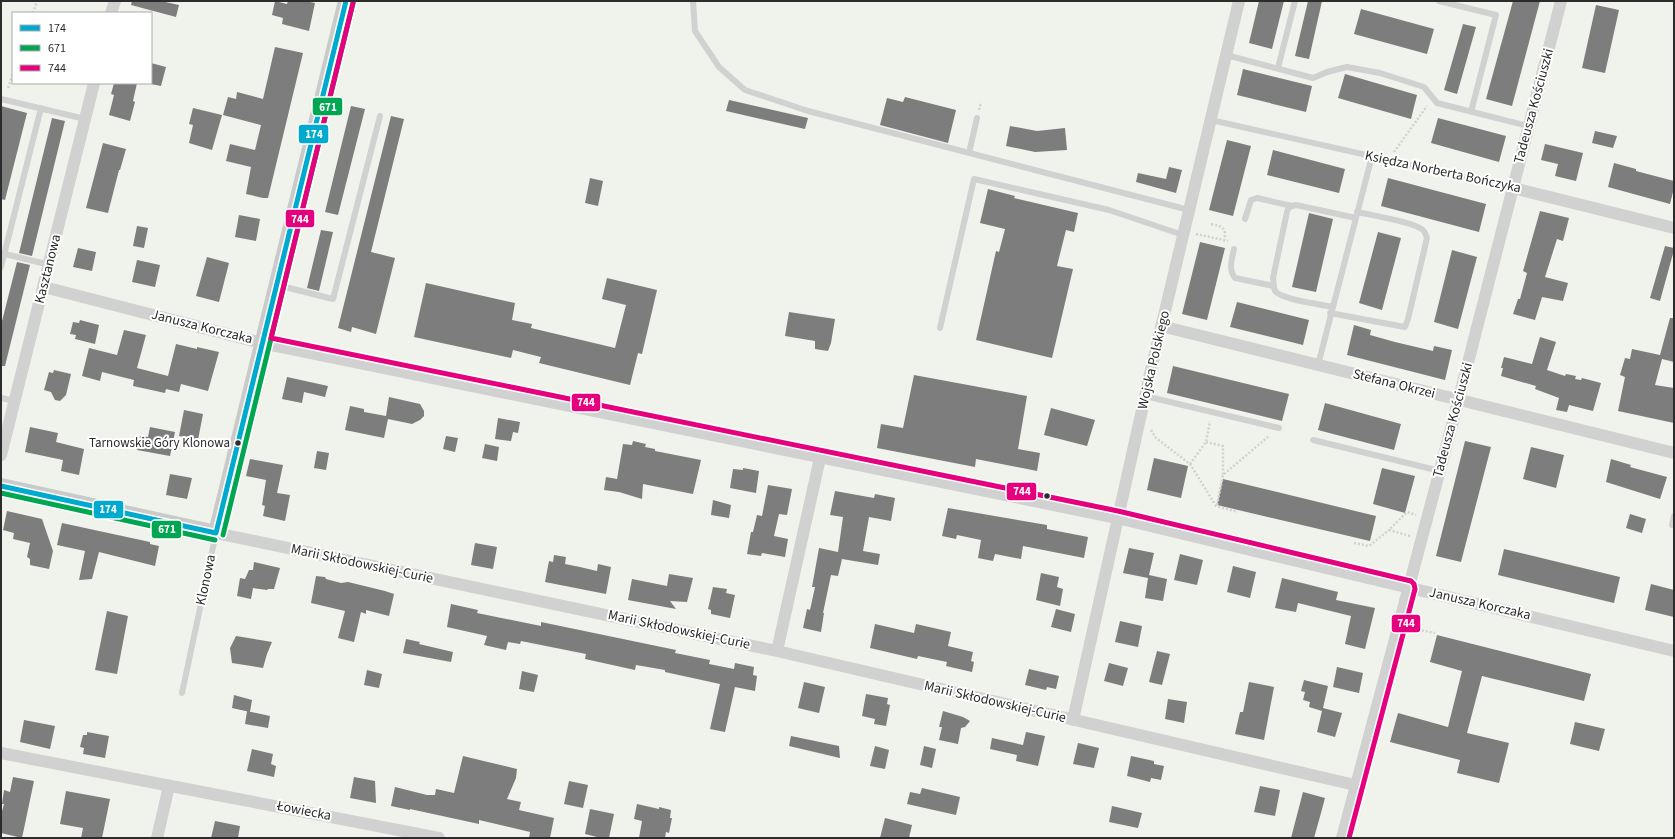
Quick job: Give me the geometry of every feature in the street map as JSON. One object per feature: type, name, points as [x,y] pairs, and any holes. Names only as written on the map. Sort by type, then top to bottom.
[{"type":"street","points":[[111,12],[115,1]]},
{"type":"street","name":"Klonowa","points":[[216,533],[275,285],[346,1]]},
{"type":"street","name":"Wojska Polskiego","points":[[1073,720],[1161,326],[1187,234],[1189,210],[1239,1]]},
{"type":"street","name":"Tadeusza Kościuszki","points":[[1342,838],[1459,400],[1561,1]]},
{"type":"street","name":"Kasztanowa","points":[[1,455],[50,265],[94,84]]},
{"type":"street","name":"Księdza Norberta Bończyka","points":[[1513,188],[1674,228]]},
{"type":"street","name":"Janusza Korczaka","points":[[44,287],[262,343],[1117,518],[1674,651]]},
{"type":"street","name":"Stefana Okrzei","points":[[1161,326],[1674,453]]},
{"type":"street","points":[[777,651],[820,458]]},
{"type":"street","name":"Marii Skłodowskiej-Curie","points":[[1,486],[216,533],[777,651],[1355,785]]},
{"type":"street","name":"Łowiecka","points":[[1,753],[439,838]]},
{"type":"street","points":[[157,838],[169,786]]},
{"type":"lane","points":[[693,1],[695,30],[719,67],[745,90],[808,111],[1189,210]]},
{"type":"lane","points":[[1278,68],[1295,1]]},
{"type":"lane","points":[[1439,1],[1496,15],[1471,112]]},
{"type":"lane","points":[[1226,55],[1314,78],[1326,72],[1347,67],[1380,73],[1424,87],[1437,103],[1528,126]]},
{"type":"lane","points":[[1,99],[85,120]]},
{"type":"lane","points":[[1,267],[3,253],[41,108]]},
{"type":"lane","points":[[275,285],[333,299],[380,116]]},
{"type":"lane","points":[[969,153],[977,118]]},
{"type":"lane","name":"Księdza Norberta Bończyka","points":[[1211,120],[1513,188]]},
{"type":"lane","points":[[1318,365],[1372,156]]},
{"type":"lane","points":[[940,328],[974,179],[1109,210],[1187,234]]},
{"type":"lane","points":[[1245,219],[1251,200],[1257,198],[1292,206],[1296,205],[1408,224],[1423,230],[1427,238],[1405,327],[1331,310],[1286,297],[1276,291],[1274,286],[1275,270],[1287,212],[1292,206]]},
{"type":"lane","points":[[1234,249],[1231,268],[1232,274],[1235,278],[1274,286]]},
{"type":"lane","points":[[3,253],[50,265]]},
{"type":"lane","points":[[1145,396],[1279,428]]},
{"type":"lane","points":[[1,398],[15,401]]},
{"type":"lane","points":[[1313,440],[1440,470]]},
{"type":"lane","points":[[1672,525],[1674,516]]},
{"type":"lane","name":"Klonowa","points":[[182,693],[216,533]]},
{"type":"path","points":[[33,12],[37,1]]},
{"type":"path","points":[[8,88],[12,76]]},
{"type":"path","points":[[1389,160],[1430,102]]},
{"type":"path","points":[[1211,224],[1224,228],[1226,234],[1224,241]]},
{"type":"path","points":[[1187,234],[1232,242]]},
{"type":"path","points":[[1190,464],[1206,442],[1212,412]]},
{"type":"path","points":[[1150,428],[1156,438],[1190,464],[1216,506],[1238,512]]},
{"type":"path","points":[[1223,475],[1279,428]]},
{"type":"path","points":[[1206,442],[1223,446],[1223,475],[1216,506]]},
{"type":"path","points":[[1354,543],[1369,546],[1389,530],[1407,512],[1418,515]]},
{"type":"path","points":[[1389,530],[1412,537]]},
{"type":"path","points":[[1410,628],[1435,633]]},
{"type":"shaded area","points":[[1,1],[1674,1],[1674,838],[1,838]]},
{"type":"building","points":[[132,1],[161,1],[179,5],[176,17],[131,5]]},
{"type":"building","points":[[275,1],[287,4],[288,1],[305,1],[315,3],[309,31],[282,24],[283,18],[272,15]]},
{"type":"building","points":[[1259,1],[1284,1],[1272,49],[1249,43]]},
{"type":"building","points":[[1308,1],[1322,1],[1309,59],[1295,56]]},
{"type":"building","points":[[1513,1],[1540,1],[1512,106],[1486,99]]},
{"type":"building","points":[[1596,5],[1619,10],[1605,73],[1582,68]]},
{"type":"building","points":[[1361,9],[1434,29],[1427,54],[1354,34]]},
{"type":"building","points":[[1463,24],[1476,27],[1457,94],[1444,90]]},
{"type":"building","points":[[275,47],[303,53],[268,198],[263,198],[246,194],[251,167],[226,161],[230,144],[255,150],[261,125],[223,115],[228,97],[236,99],[237,92],[263,99]]},
{"type":"building","points":[[152,63],[166,67],[161,86],[151,84]]},
{"type":"building","points":[[1243,69],[1312,86],[1306,112],[1237,95]]},
{"type":"building","points":[[1345,74],[1417,95],[1411,119],[1338,98]]},
{"type":"building","points":[[114,84],[137,84],[133,101],[135,102],[130,121],[109,115],[114,95],[111,94]]},
{"type":"building","points":[[905,97],[956,110],[948,143],[880,125],[887,98],[903,102]]},
{"type":"building","points":[[729,100],[808,118],[805,129],[726,111]]},
{"type":"building","points":[[1,106],[27,113],[5,200],[1,199]]},
{"type":"building","points":[[351,106],[365,109],[338,215],[325,212]]},
{"type":"building","points":[[193,108],[222,115],[212,150],[189,143],[193,125],[189,124]]},
{"type":"building","points":[[391,116],[404,119],[371,252],[395,258],[376,334],[352,327],[351,332],[338,328]]},
{"type":"building","points":[[52,118],[65,121],[32,256],[19,253]]},
{"type":"building","points":[[1438,118],[1506,136],[1499,162],[1431,143]]},
{"type":"building","points":[[1010,126],[1037,131],[1065,128],[1067,150],[1035,152],[1006,146]]},
{"type":"building","points":[[1595,131],[1617,136],[1613,148],[1592,143]]},
{"type":"building","points":[[1227,140],[1251,146],[1233,216],[1209,210]]},
{"type":"building","points":[[103,143],[126,149],[108,213],[86,208]]},
{"type":"building","points":[[1545,144],[1583,153],[1576,181],[1555,176],[1558,164],[1541,160]]},
{"type":"building","points":[[1273,150],[1345,169],[1339,193],[1267,175]]},
{"type":"building","points":[[1614,163],[1636,169],[1636,171],[1674,181],[1670,204],[1608,187]]},
{"type":"building","points":[[1169,167],[1182,170],[1176,193],[1136,182],[1138,173],[1166,179]]},
{"type":"building","points":[[590,178],[603,181],[598,206],[585,203]]},
{"type":"building","points":[[1388,178],[1486,204],[1479,232],[1381,206]]},
{"type":"building","points":[[988,189],[1015,196],[1014,198],[1078,213],[1074,232],[1066,230],[1057,266],[1073,269],[1052,358],[976,340],[996,251],[999,252],[1005,229],[980,223]]},
{"type":"building","points":[[1540,211],[1569,218],[1563,241],[1557,239],[1545,277],[1568,283],[1563,301],[1542,297],[1535,320],[1513,314],[1518,299],[1520,299],[1527,273],[1523,271]]},
{"type":"building","points":[[1309,213],[1333,219],[1316,292],[1292,287]]},
{"type":"building","points":[[239,215],[260,219],[256,241],[235,237]]},
{"type":"building","points":[[137,226],[148,228],[144,248],[133,246]]},
{"type":"building","points":[[321,230],[333,232],[319,291],[307,288]]},
{"type":"building","points":[[1378,232],[1401,238],[1382,310],[1359,303]]},
{"type":"building","points":[[1200,242],[1225,248],[1207,320],[1182,314]]},
{"type":"building","points":[[1665,246],[1674,248],[1674,250],[1660,301],[1650,298]]},
{"type":"building","points":[[78,248],[96,252],[92,271],[73,267]]},
{"type":"building","points":[[1452,250],[1477,257],[1458,329],[1434,322]]},
{"type":"building","points":[[207,257],[229,263],[219,302],[196,296]]},
{"type":"building","points":[[137,260],[160,265],[155,287],[132,282]]},
{"type":"building","points":[[17,262],[30,265],[5,366],[1,366],[1,325]]},
{"type":"building","points":[[607,278],[657,290],[642,354],[638,353],[630,385],[539,363],[541,357],[513,350],[511,358],[414,337],[426,283],[515,303],[512,320],[532,324],[531,328],[615,348],[626,305],[602,299]]},
{"type":"building","points":[[1237,302],[1309,320],[1303,345],[1230,327]]},
{"type":"building","points":[[789,312],[835,319],[831,343],[828,351],[815,349],[815,341],[785,336]]},
{"type":"building","points":[[1670,318],[1674,318],[1674,362],[1662,359],[1655,385],[1674,388],[1674,423],[1618,411],[1625,377],[1620,375],[1625,358],[1630,359],[1632,349],[1660,355]]},
{"type":"building","points":[[80,320],[99,325],[95,344],[75,339],[76,335],[70,334],[73,322],[79,323]]},
{"type":"building","points":[[1354,325],[1371,330],[1370,335],[1395,342],[1433,351],[1434,346],[1452,350],[1445,380],[1347,355]]},
{"type":"building","points":[[124,330],[146,335],[137,368],[168,376],[176,344],[219,352],[208,391],[181,384],[179,392],[166,389],[165,393],[133,386],[134,380],[102,372],[100,381],[82,376],[89,348],[117,355]]},
{"type":"building","points":[[1540,337],[1556,342],[1547,370],[1565,376],[1566,374],[1576,376],[1575,379],[1581,380],[1582,378],[1601,383],[1593,411],[1569,405],[1567,412],[1556,410],[1559,398],[1535,389],[1536,386],[1501,376],[1503,368],[1501,368],[1504,357],[1532,364]]},
{"type":"building","points":[[1173,366],[1289,394],[1282,421],[1167,393]]},
{"type":"building","points":[[54,370],[71,374],[66,395],[60,401],[55,400],[51,392],[44,390],[49,372],[53,373]]},
{"type":"building","points":[[914,375],[1027,396],[1018,449],[1040,453],[1037,471],[976,459],[975,467],[877,448],[881,424],[903,428]]},
{"type":"building","points":[[287,377],[328,386],[325,397],[304,392],[302,403],[282,399]]},
{"type":"building","points":[[389,397],[420,404],[424,411],[424,416],[412,424],[388,419],[384,438],[345,430],[350,406],[364,409],[364,412],[386,416]]},
{"type":"building","points":[[1325,403],[1401,424],[1394,450],[1318,430]]},
{"type":"building","points":[[1051,408],[1095,420],[1087,446],[1044,435]]},
{"type":"building","points":[[184,410],[203,414],[198,440],[179,436]]},
{"type":"building","points":[[498,418],[520,422],[518,433],[513,432],[511,441],[495,439]]},
{"type":"building","points":[[30,427],[58,433],[56,442],[84,449],[79,475],[61,471],[63,460],[25,452]]},
{"type":"building","points":[[150,427],[175,432],[170,456],[137,450],[140,436],[148,437]]},
{"type":"building","points":[[446,436],[458,438],[455,452],[443,449]]},
{"type":"building","points":[[633,441],[646,444],[645,447],[655,449],[655,451],[701,460],[693,494],[643,484],[642,499],[619,492],[604,490],[606,477],[617,479],[623,444],[632,445]]},
{"type":"building","points":[[1465,441],[1491,447],[1461,562],[1436,556]]},
{"type":"building","points":[[485,444],[499,447],[497,461],[482,458]]},
{"type":"building","points":[[1531,447],[1564,455],[1556,488],[1523,479]]},
{"type":"building","points":[[317,451],[329,453],[326,470],[314,468]]},
{"type":"building","points":[[1154,458],[1188,466],[1181,498],[1147,490]]},
{"type":"building","points":[[250,459],[283,465],[277,493],[290,495],[285,521],[263,516],[265,506],[262,505],[266,480],[246,476]]},
{"type":"building","points":[[1611,459],[1631,465],[1630,467],[1667,477],[1660,499],[1606,482]]},
{"type":"building","points":[[743,468],[759,471],[756,493],[730,488],[733,469],[743,470]]},
{"type":"building","points":[[1382,468],[1415,476],[1405,513],[1373,504]]},
{"type":"building","points":[[170,474],[192,478],[187,499],[166,495]]},
{"type":"building","points":[[1223,479],[1376,516],[1370,541],[1217,505]]},
{"type":"building","points":[[768,485],[792,489],[787,515],[779,514],[774,536],[788,539],[785,557],[762,553],[761,556],[747,554],[751,532],[753,532],[757,515],[762,516]]},
{"type":"building","points":[[835,491],[874,498],[875,494],[895,498],[891,521],[869,517],[863,551],[880,554],[878,565],[842,559],[838,576],[831,575],[823,613],[821,632],[803,628],[807,609],[810,610],[815,587],[812,587],[819,548],[838,552],[843,517],[830,515]]},
{"type":"building","points":[[713,500],[731,505],[729,518],[711,515]]},
{"type":"building","points":[[948,508],[1047,525],[1047,529],[1088,537],[1084,558],[1023,546],[1021,559],[995,554],[993,561],[978,558],[981,540],[957,535],[956,539],[942,536]]},
{"type":"building","points":[[7,511],[42,519],[53,551],[49,569],[30,565],[30,559],[27,557],[30,543],[13,539],[14,533],[3,530]]},
{"type":"building","points":[[1630,514],[1646,519],[1642,533],[1626,528]]},
{"type":"building","points":[[62,523],[150,542],[150,544],[159,546],[155,566],[99,552],[92,579],[79,580],[85,551],[57,545]]},
{"type":"building","points":[[475,543],[497,547],[493,569],[471,565]]},
{"type":"building","points":[[1129,548],[1154,553],[1149,575],[1167,579],[1163,601],[1145,598],[1148,578],[1123,573]]},
{"type":"building","points":[[1504,549],[1620,577],[1614,603],[1498,575]]},
{"type":"building","points":[[1180,554],[1203,560],[1197,585],[1174,580]]},
{"type":"building","points":[[554,555],[566,557],[565,564],[597,571],[598,564],[611,567],[606,594],[545,582],[549,561],[553,562]]},
{"type":"building","points":[[254,562],[280,568],[274,589],[267,590],[253,588],[251,599],[237,596],[240,578],[245,579],[249,570],[253,570]]},
{"type":"building","points":[[1233,566],[1256,572],[1250,598],[1227,592]]},
{"type":"building","points":[[1041,573],[1059,577],[1057,587],[1063,589],[1060,606],[1036,600]]},
{"type":"building","points":[[669,574],[693,578],[687,602],[670,601],[676,609],[628,600],[632,579],[667,586]]},
{"type":"building","points":[[316,576],[325,577],[326,579],[341,583],[348,582],[394,594],[389,616],[366,610],[366,614],[361,612],[354,642],[338,638],[345,611],[311,603]]},
{"type":"building","points":[[1282,578],[1338,592],[1336,600],[1375,608],[1365,649],[1345,644],[1351,616],[1298,603],[1296,612],[1275,608]]},
{"type":"building","points":[[1651,584],[1674,590],[1674,617],[1645,610]]},
{"type":"building","points":[[713,587],[727,589],[726,593],[735,595],[730,618],[711,614],[711,610],[708,609]]},
{"type":"building","points":[[451,604],[478,610],[477,613],[541,626],[541,622],[676,650],[675,653],[710,660],[709,664],[734,669],[735,663],[754,667],[753,675],[757,676],[755,691],[735,687],[725,732],[710,729],[720,684],[665,672],[665,670],[636,665],[635,670],[585,659],[586,654],[521,641],[520,644],[508,642],[506,650],[484,645],[487,636],[447,627]]},
{"type":"building","points":[[1056,609],[1075,614],[1071,632],[1051,627]]},
{"type":"building","points":[[107,611],[128,616],[117,674],[95,670]]},
{"type":"building","points":[[1120,621],[1142,626],[1138,647],[1115,642]]},
{"type":"building","points":[[875,624],[914,633],[916,624],[951,632],[948,646],[973,652],[971,661],[974,662],[972,672],[946,666],[947,662],[918,656],[917,659],[870,648]]},
{"type":"building","points":[[1437,635],[1591,674],[1584,701],[1482,676],[1467,733],[1509,743],[1499,783],[1457,773],[1460,760],[1390,742],[1398,713],[1448,727],[1462,671],[1430,662]]},
{"type":"building","points":[[236,636],[272,642],[263,668],[232,663],[230,648]]},
{"type":"building","points":[[406,639],[420,642],[419,644],[453,652],[451,662],[403,653]]},
{"type":"building","points":[[1157,651],[1170,654],[1162,685],[1149,682]]},
{"type":"building","points":[[1109,663],[1128,668],[1123,686],[1104,681]]},
{"type":"building","points":[[1337,667],[1363,673],[1359,693],[1333,687]]},
{"type":"building","points":[[1029,669],[1059,676],[1056,689],[1047,687],[1046,690],[1025,685]]},
{"type":"building","points":[[367,670],[382,674],[379,688],[364,685]]},
{"type":"building","points":[[522,671],[538,675],[534,692],[519,689]]},
{"type":"building","points":[[1304,680],[1328,686],[1323,708],[1342,713],[1335,737],[1317,732],[1322,711],[1309,707],[1310,702],[1303,700],[1305,692],[1301,691]]},
{"type":"building","points":[[804,682],[825,687],[819,713],[798,708]]},
{"type":"building","points":[[1249,682],[1274,687],[1264,740],[1235,734],[1240,712],[1243,712]]},
{"type":"building","points":[[866,694],[888,698],[887,704],[890,705],[886,726],[874,724],[875,719],[862,716]]},
{"type":"building","points":[[234,695],[252,700],[250,712],[232,708]]},
{"type":"building","points":[[1168,699],[1187,702],[1184,723],[1165,719]]},
{"type":"building","points":[[247,711],[270,716],[268,728],[245,724]]},
{"type":"building","points":[[943,711],[963,717],[970,721],[965,727],[961,728],[958,744],[939,740],[942,727],[939,727]]},
{"type":"building","points":[[24,720],[55,726],[50,749],[20,742]]},
{"type":"building","points":[[1575,722],[1605,729],[1599,751],[1570,744]]},
{"type":"building","points":[[87,732],[109,736],[105,758],[83,754],[84,748],[80,747],[83,735],[87,735]]},
{"type":"building","points":[[1026,732],[1045,736],[1038,766],[1016,761],[1017,755],[990,749],[992,738],[1023,745]]},
{"type":"building","points":[[791,736],[839,746],[840,758],[789,746]]},
{"type":"building","points":[[1078,743],[1099,748],[1094,768],[1073,764]]},
{"type":"building","points":[[875,746],[889,750],[885,769],[870,766]]},
{"type":"building","points":[[924,746],[936,749],[932,768],[920,765]]},
{"type":"building","points":[[252,749],[273,754],[271,764],[276,766],[274,777],[247,771]]},
{"type":"building","points":[[463,756],[517,769],[516,778],[507,799],[521,802],[519,810],[554,818],[550,838],[529,838],[530,832],[479,820],[479,824],[391,806],[395,787],[427,795],[435,795],[436,789],[454,793]]},
{"type":"building","points":[[1131,756],[1154,761],[1154,764],[1164,766],[1161,780],[1151,778],[1150,782],[1127,776]]},
{"type":"building","points":[[13,777],[34,781],[22,838],[1,833],[1,815],[4,804],[2,804],[4,790],[10,792]]},
{"type":"building","points":[[354,777],[375,781],[376,803],[350,798]]},
{"type":"building","points":[[569,781],[588,785],[583,808],[564,804]]},
{"type":"building","points":[[1260,786],[1280,790],[1275,816],[1254,812]]},
{"type":"building","points":[[922,788],[960,797],[956,815],[907,804],[910,792],[920,794]]},
{"type":"building","points":[[66,791],[110,799],[102,838],[81,838],[83,828],[60,824]]},
{"type":"building","points":[[1303,792],[1325,798],[1314,838],[1291,838]]},
{"type":"building","points":[[637,804],[671,810],[670,818],[672,818],[669,833],[666,832],[665,838],[639,838],[642,821],[634,819]]},
{"type":"building","points":[[1112,806],[1142,813],[1138,828],[1109,822]]},
{"type":"building","points":[[590,809],[614,814],[609,838],[601,838],[585,834]]},
{"type":"building","points":[[885,818],[912,825],[909,838],[880,838]]},
{"type":"building","points":[[215,821],[240,826],[238,838],[211,838]]},
{"type":"transit line","name":"174","points":[[216,533],[346,1]]},
{"type":"transit line","name":"671","points":[[223,535],[353,3]]},
{"type":"transit line","name":"744","points":[[353,3],[271,338],[1118,511],[1411,581],[1414,584],[1415,589],[1349,838]]},
{"type":"transit line","name":"174","points":[[1,486],[216,533]]},
{"type":"transit line","name":"671","points":[[1,493],[215,540]]},
{"type":"place","name":"Tarnowskie Góry Klonowa","points":[[238,443]]}]
